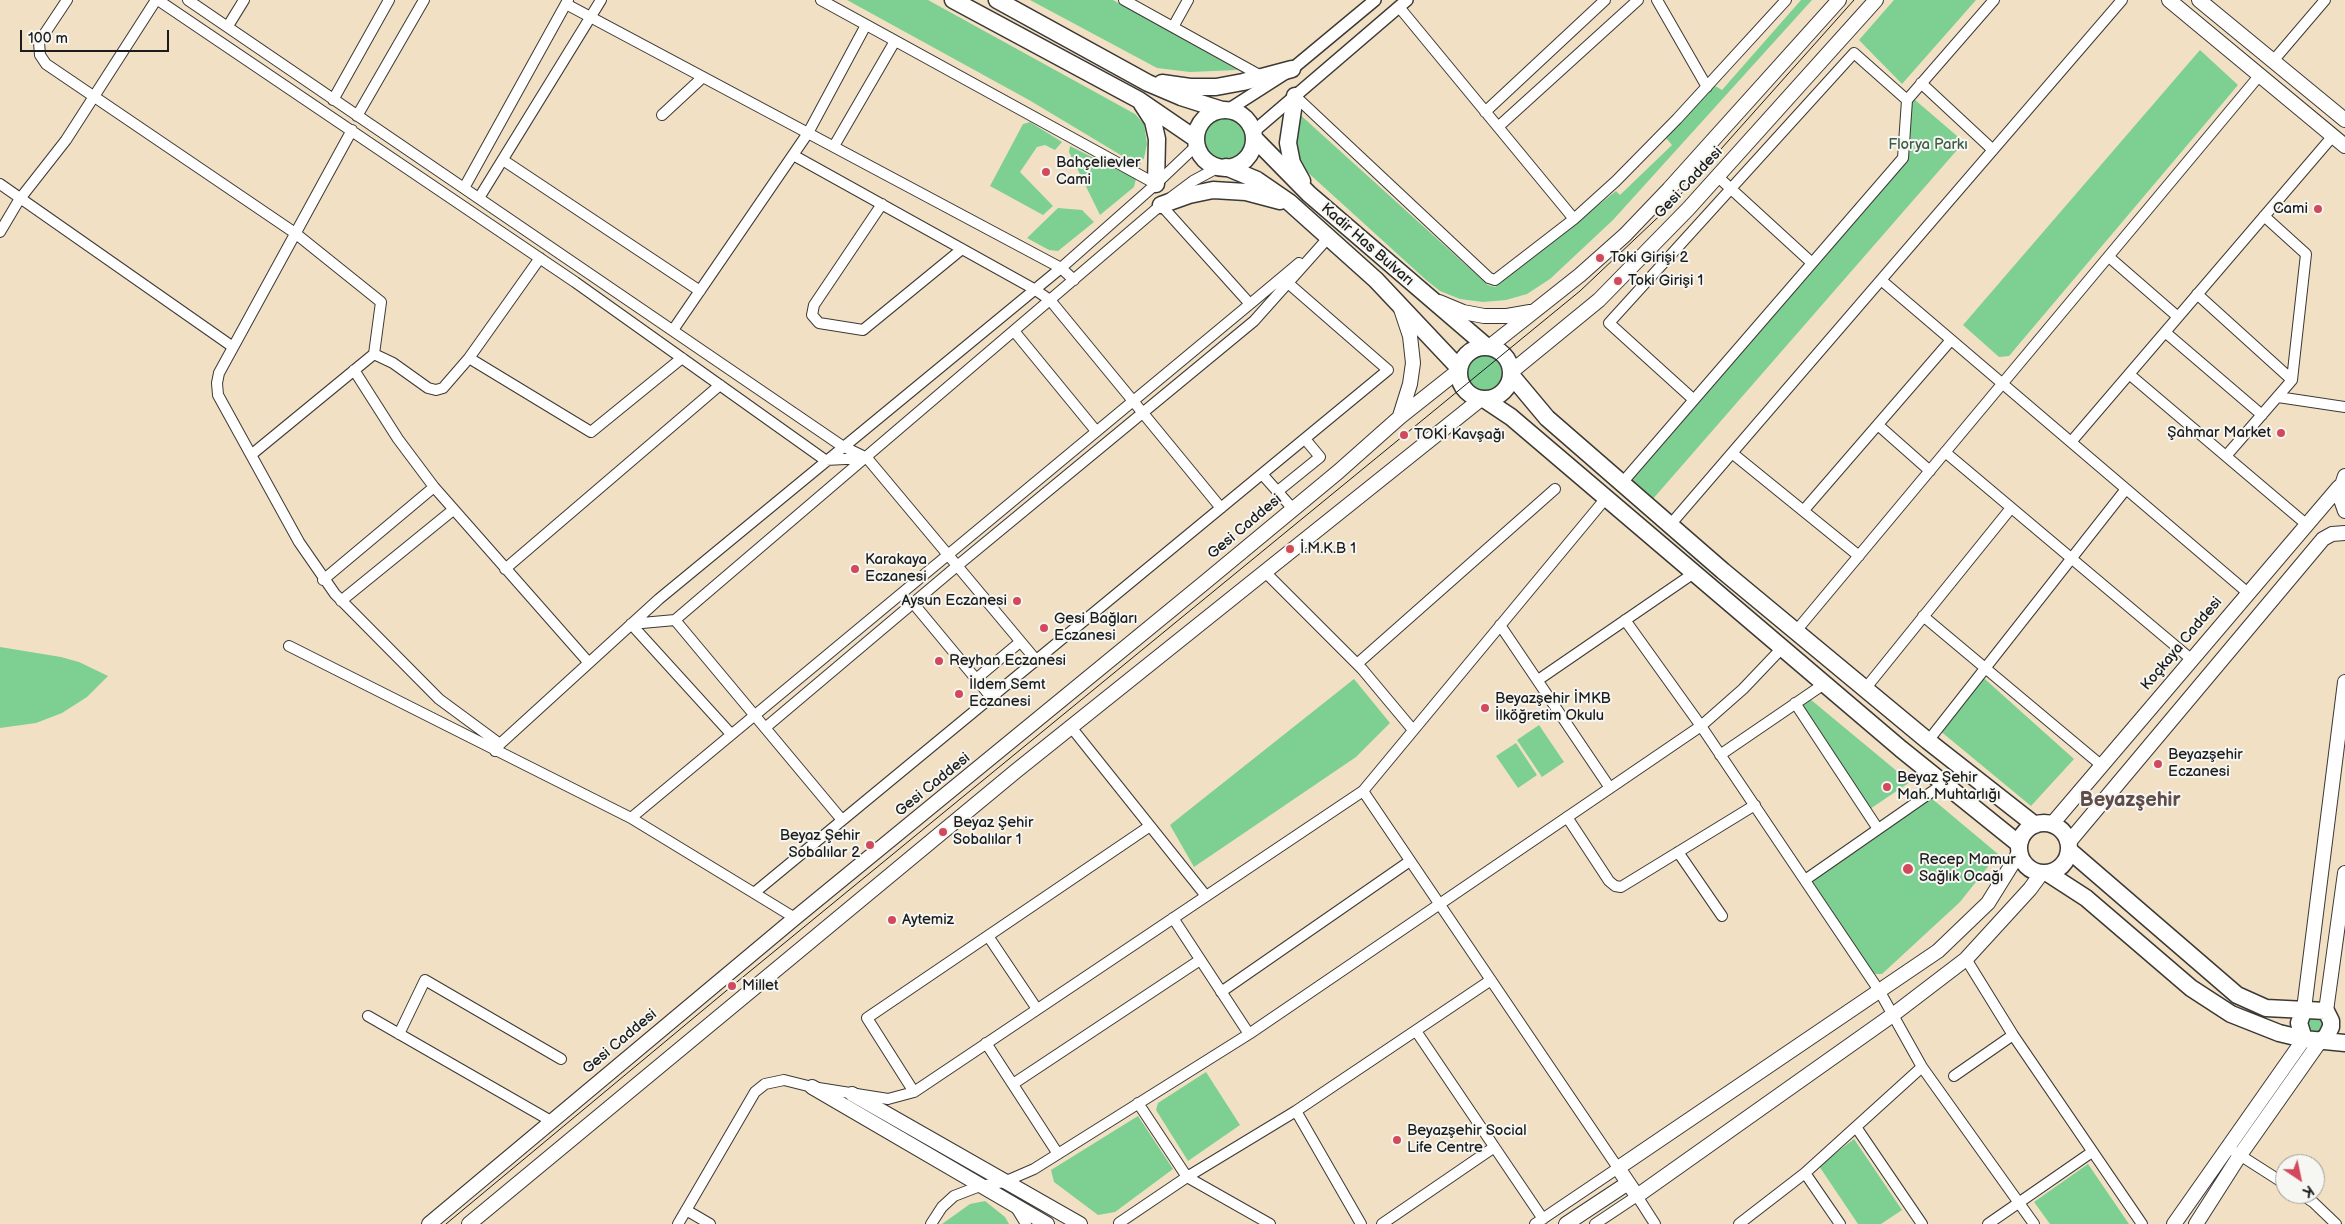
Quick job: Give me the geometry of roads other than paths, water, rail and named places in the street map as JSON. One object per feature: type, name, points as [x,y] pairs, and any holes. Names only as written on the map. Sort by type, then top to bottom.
[{"type":"highway","points":[[953,0],[1139,100],[1196,142],[1207,162],[1223,167],[1234,166],[1246,158],[1250,152],[1253,135],[1241,115],[1181,97],[1137,77],[997,0]]},
{"type":"highway","points":[[1137,77],[1165,84],[1203,87],[1230,85],[1292,69]]},
{"type":"highway","points":[[1295,96],[1289,125],[1290,153],[1292,163],[1309,194]]},
{"type":"highway","points":[[1139,100],[1149,114],[1155,129],[1157,149],[1156,184]]},
{"type":"highway","points":[[1196,142],[1199,126],[1203,120],[1208,115],[1225,110]]},
{"type":"highway","name":"Kadir Has Bulvarı","points":[[1253,135],[1309,194],[1487,347]]},
{"type":"highway","name":"Kadir Has Bulvarı","points":[[1223,167],[1257,180],[1294,206],[1399,304],[1458,370]]},
{"type":"highway","points":[[1161,205],[1189,195],[1223,190],[1260,195],[1294,206]]},
{"type":"highway","points":[[1482,399],[1495,397],[1504,391],[1511,374],[1510,363],[1503,354],[1487,347],[1469,352],[1462,360],[1458,370],[1463,388],[1472,396],[1482,399],[1511,417],[2019,848],[2026,867],[2045,874],[2086,898],[2191,988],[2218,1007],[2255,1025],[2304,1038],[2345,1043]]},
{"type":"highway","points":[[1511,374],[1547,418],[1670,525],[1928,741],[2034,825]]},
{"type":"highway","points":[[2019,848],[2027,830],[2034,825],[2052,824],[2060,828],[2069,847],[2238,995],[2266,1008],[2304,1009],[2345,1014]]},
{"type":"highway","points":[[2045,874],[2063,866],[2069,847]]},
{"type":"highway","points":[[2304,1009],[2299,1023],[2299,1029],[2304,1038]]},
{"type":"highway","points":[[2321,1040],[2326,1037],[2331,1027],[2331,1021],[2326,1011]]},
{"type":"main road","name":"Gesi Caddesi","points":[[1487,347],[1600,258],[1642,218],[1839,0]]},
{"type":"main road","name":"Gesi Caddesi","points":[[1511,374],[1599,300],[1718,176],[1876,0]]},
{"type":"main road","points":[[2169,0],[2345,146]]},
{"type":"main road","points":[[2199,0],[2345,120]]},
{"type":"main road","points":[[2259,76],[2273,61]]},
{"type":"main road","points":[[1422,293],[1452,308],[1474,314],[1507,316],[1533,311]]},
{"type":"main road","points":[[1399,304],[1410,336],[1413,363],[1408,395],[1400,417]]},
{"type":"main road","name":"Gesi Caddesi","points":[[429,1224],[795,918],[1293,509],[1458,370]]},
{"type":"main road","points":[[469,1224],[1071,727],[1264,571],[1482,399]]},
{"type":"main road","points":[[2342,481],[2339,500],[2345,511]]},
{"type":"main road","name":"Koçkaya Caddesi","points":[[2052,824],[2342,481]]},
{"type":"main road","points":[[2069,847],[2323,539],[2332,534],[2344,532]]},
{"type":"main road","points":[[2304,1009],[2345,682]]},
{"type":"main road","points":[[2019,848],[1988,904],[1953,939],[1880,992],[1618,1168],[1636,1196],[1894,1014],[1966,959],[2045,874]]},
{"type":"main road","points":[[2326,1011],[2345,873]]},
{"type":"main road","points":[[1953,939],[1966,959]]},
{"type":"main road","points":[[2174,1224],[2304,1038]]},
{"type":"main road","points":[[2196,1224],[2240,1155],[2321,1040]]},
{"type":"main road","points":[[812,1088],[1047,1224]]},
{"type":"main road","points":[[852,1094],[1080,1224]]},
{"type":"main road","points":[[1566,1224],[1628,1183]]},
{"type":"street","points":[[67,0],[41,38],[40,55],[46,64],[295,233],[381,302],[374,354],[251,455]]},
{"type":"street","points":[[0,232],[19,200],[66,140],[157,0],[540,258],[825,460],[867,458]]},
{"type":"street","points":[[188,0],[842,446],[867,458],[1036,660]]},
{"type":"street","points":[[228,26],[244,0]]},
{"type":"street","points":[[333,100],[389,0]]},
{"type":"street","points":[[357,116],[424,0]]},
{"type":"street","points":[[480,198],[600,0]]},
{"type":"street","points":[[821,0],[1156,184]]},
{"type":"street","points":[[1124,0],[1263,77]]},
{"type":"street","points":[[1172,27],[1188,0]]},
{"type":"street","points":[[1225,110],[1292,69],[1375,0]]},
{"type":"street","points":[[1486,112],[1605,0]]},
{"type":"street","points":[[1498,127],[1638,0]]},
{"type":"street","points":[[1295,96],[1489,278],[1495,280],[1574,219],[1647,150],[1786,0]]},
{"type":"street","points":[[1622,483],[1903,158],[1907,100],[1994,0]]},
{"type":"street","points":[[1670,525],[2122,0]]},
{"type":"street","points":[[2273,61],[2325,0]]},
{"type":"street","points":[[464,188],[567,2],[590,17],[1061,268],[1074,280]]},
{"type":"street","points":[[1661,2],[1707,87]]},
{"type":"street","points":[[1253,135],[1295,96],[1403,4],[1486,112],[1574,219]]},
{"type":"street","points":[[673,330],[808,133],[866,25]]},
{"type":"street","points":[[834,146],[895,41]]},
{"type":"street","points":[[1694,400],[1609,323],[1854,52],[1907,100]]},
{"type":"street","points":[[1796,632],[2259,76]]},
{"type":"street","points":[[662,115],[703,77]]},
{"type":"street","points":[[1921,83],[1993,150]]},
{"type":"street","points":[[352,130],[219,373],[217,388],[221,401],[299,542],[323,580],[341,601],[439,699],[498,748]]},
{"type":"street","points":[[2071,442],[2332,137]]},
{"type":"street","points":[[498,748],[631,624],[825,460],[1061,268],[1156,184],[1196,142]]},
{"type":"street","points":[[793,155],[1034,289],[1050,300],[1221,508]]},
{"type":"street","points":[[503,160],[700,291]]},
{"type":"street","points":[[631,624],[675,620],[1161,205],[1194,181],[1223,167]]},
{"type":"street","points":[[1718,176],[1812,263]]},
{"type":"street","points":[[0,184],[19,200],[233,347]]},
{"type":"street","points":[[882,204],[814,305],[812,315],[819,323],[863,330],[962,249]]},
{"type":"street","points":[[1161,205],[1250,304]]},
{"type":"street","points":[[2226,456],[2292,380],[2306,254],[2264,216]]},
{"type":"street","points":[[631,818],[1328,238]]},
{"type":"street","points":[[765,728],[957,566],[1254,321],[1328,238]]},
{"type":"street","points":[[2109,256],[2178,317]]},
{"type":"street","points":[[374,354],[393,363],[428,388],[436,390],[446,386],[469,358],[540,258]]},
{"type":"street","points":[[1881,280],[2248,592]]},
{"type":"street","points":[[754,893],[1388,370],[1288,283]]},
{"type":"street","points":[[2197,294],[2292,380]]},
{"type":"street","points":[[1014,331],[1096,431]]},
{"type":"street","points":[[2165,332],[2262,415]]},
{"type":"street","points":[[1804,510],[1951,340]]},
{"type":"street","points":[[469,358],[591,432],[682,358]]},
{"type":"street","points":[[354,370],[398,438],[434,487],[589,663]]},
{"type":"street","points":[[2129,374],[2306,524]]},
{"type":"street","points":[[505,569],[720,385]]},
{"type":"street","points":[[2278,396],[2345,407]]},
{"type":"street","points":[[1878,425],[1930,471]]},
{"type":"street","points":[[1278,492],[1320,457],[1305,439]]},
{"type":"street","points":[[1945,452],[2191,659]]},
{"type":"street","points":[[1732,453],[1859,556]]},
{"type":"street","points":[[1262,474],[1293,509]]},
{"type":"street","points":[[323,580],[434,487]]},
{"type":"street","points":[[1357,664],[1555,489]]},
{"type":"street","points":[[1928,741],[2126,489]]},
{"type":"street","points":[[678,1224],[760,1088],[778,1080],[812,1088],[888,1099],[914,1092],[1363,791],[1606,498]]},
{"type":"street","points":[[1865,689],[2011,508]]},
{"type":"street","points":[[341,601],[453,510]]},
{"type":"street","points":[[1264,571],[1357,664],[1413,730]]},
{"type":"street","points":[[1538,680],[1694,573]]},
{"type":"street","points":[[913,603],[991,697]]},
{"type":"street","points":[[1923,616],[2102,765]]},
{"type":"street","points":[[675,620],[842,820]]},
{"type":"street","points":[[1625,620],[1701,726],[1880,992],[1922,1067],[2034,1224]]},
{"type":"street","points":[[631,624],[731,734]]},
{"type":"street","points":[[1500,625],[1610,788]]},
{"type":"street","points":[[976,679],[1020,642]]},
{"type":"street","points":[[289,646],[498,748],[631,818],[795,918]]},
{"type":"street","points":[[931,1224],[942,1207],[954,1196],[980,1186],[1004,1182],[1034,1169],[1249,1034],[1701,726],[1743,689],[1782,648]]},
{"type":"street","points":[[1720,754],[1824,684]]},
{"type":"street","points":[[1795,703],[1878,829]]},
{"type":"street","points":[[1071,727],[1206,896]]},
{"type":"street","points":[[1805,880],[1943,784]]},
{"type":"street","points":[[1363,791],[1618,1168],[1539,1222],[1416,1031]]},
{"type":"street","points":[[1567,817],[1609,881],[1615,886],[1624,886],[1754,805]]},
{"type":"street","points":[[914,1092],[867,1018],[1150,826]]},
{"type":"street","points":[[1678,852],[1722,916]]},
{"type":"street","points":[[1221,992],[1410,861]]},
{"type":"street","points":[[1173,918],[1249,1034]]},
{"type":"street","points":[[988,936],[1037,1009]]},
{"type":"street","points":[[1966,959],[2013,1035],[2142,1224]]},
{"type":"street","points":[[1013,1084],[1200,960]]},
{"type":"street","points":[[399,1034],[425,980],[561,1059]]},
{"type":"street","points":[[1119,1223],[1187,1178],[1296,1111],[1491,980]]},
{"type":"street","points":[[368,1016],[551,1121]]},
{"type":"street","points":[[1954,1076],[2013,1035]]},
{"type":"street","points":[[986,1043],[1058,1154]]},
{"type":"street","points":[[1739,1224],[1755,1220],[1922,1067]]},
{"type":"street","points":[[1138,1103],[1187,1178],[1270,1224]]},
{"type":"street","points":[[1296,1111],[1361,1224]]},
{"type":"street","points":[[1856,1126],[1922,1224]]},
{"type":"street","points":[[2228,1147],[2275,1178]]},
{"type":"street","points":[[1382,1224],[1493,1148]]},
{"type":"street","points":[[1988,1224],[2092,1152]]},
{"type":"street","points":[[1805,1173],[1840,1224]]},
{"type":"street","points":[[1595,1224],[1636,1196],[1655,1224]]},
{"type":"street","points":[[2315,1204],[2336,1224]]},
{"type":"street","points":[[1015,1206],[1026,1224]]},
{"type":"street","points":[[686,1210],[710,1224]]},
{"type":"tram line","points":[[446,1224],[732,986],[1580,291],[1671,205],[1854,0]]},
{"type":"place","name":"Bahçelievler Cami","points":[[1046,172]]},
{"type":"place","name":"Cami","points":[[2318,209]]},
{"type":"place","name":"Toki Girişi 2","points":[[1600,258]]},
{"type":"place","name":"Toki Girişi 1","points":[[1618,281]]},
{"type":"place","name":"Şahmar Market","points":[[2281,433]]},
{"type":"place","name":"TOKİ Kavşağı","points":[[1404,435]]},
{"type":"place","name":"İ.M.K.B 1","points":[[1290,549]]},
{"type":"place","name":"Karakaya Eczanesi","points":[[855,569]]},
{"type":"place","name":"Aysun Eczanesi","points":[[1017,601]]},
{"type":"place","name":"Gesi Bağları Eczanesi","points":[[1044,628]]},
{"type":"place","name":"Reyhan Eczanesi","points":[[939,661]]},
{"type":"place","name":"İldem Semt Eczanesi","points":[[959,694]]},
{"type":"place","name":"Beyazşehir İMKB İlköğretim Okulu","points":[[1485,708]]},
{"type":"place","name":"Beyazşehir Eczanesi","points":[[2158,764]]},
{"type":"place","name":"Beyaz Şehir Mah. Muhtarlığı","points":[[1887,787]]},
{"type":"place","name":"Beyaz Şehir Sobalılar 1","points":[[943,832]]},
{"type":"place","name":"Beyaz Şehir Sobalılar 2","points":[[870,845]]},
{"type":"place","name":"Recep Mamur Sağlık Ocağı","points":[[1908,869]]},
{"type":"place","name":"Aytemiz","points":[[892,920]]},
{"type":"place","name":"Millet","points":[[732,986]]},
{"type":"place","name":"Beyazşehir Social Life Centre","points":[[1397,1140]]},
{"type":"district","name":"Beyazşehir","points":[[2130,801]]},
{"type":"park label","name":"Florya Parkı","points":[[1928,145]]}]
